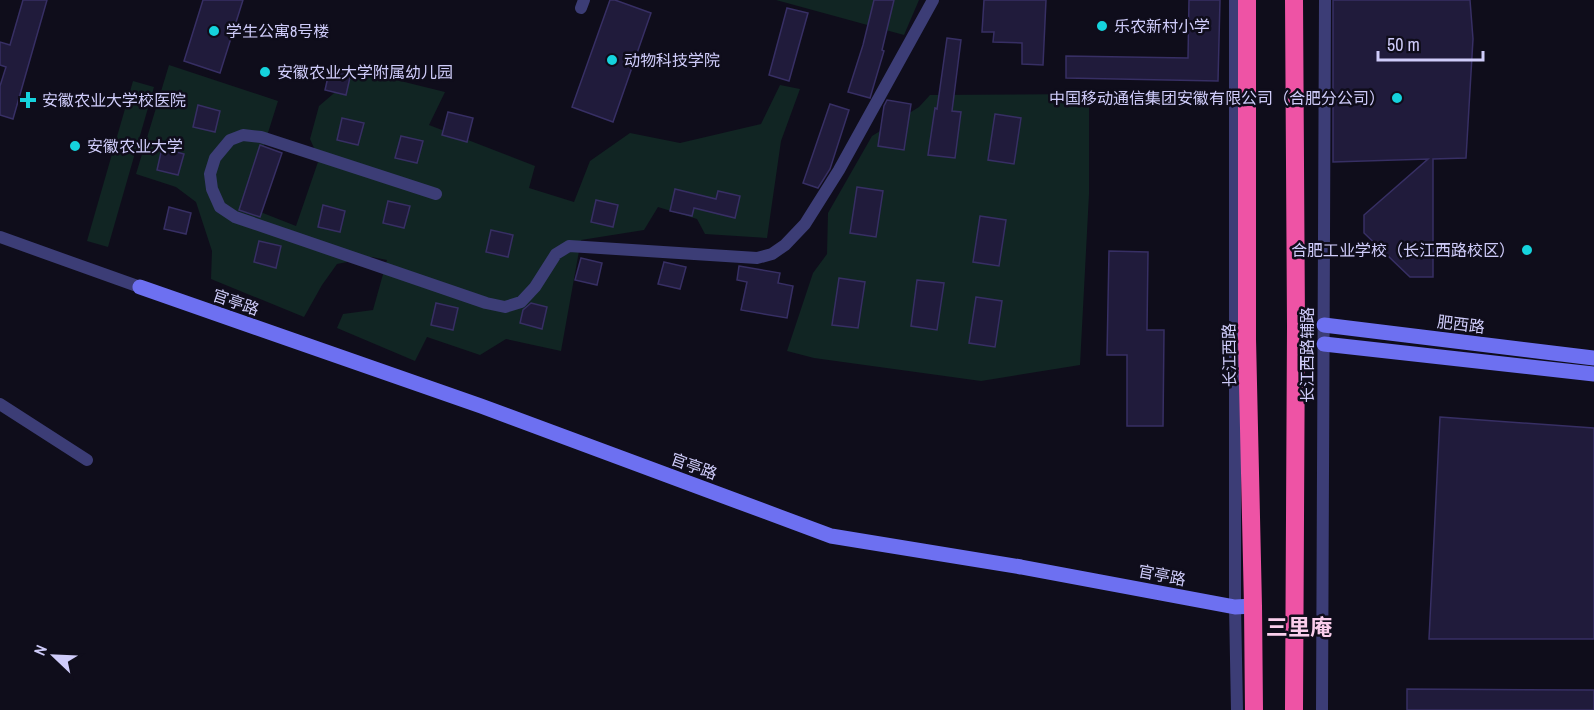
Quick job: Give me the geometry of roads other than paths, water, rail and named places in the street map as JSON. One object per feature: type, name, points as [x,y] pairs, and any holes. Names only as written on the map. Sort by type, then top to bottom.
[{"type":"highway","name":"长江西路","points":[[1247,0],[1247,339],[1254,710]]},
{"type":"highway","points":[[1294,0],[1296,326],[1294,710]]},
{"type":"street","points":[[436,194],[261,137],[243,135],[230,140],[215,158],[210,174],[212,189],[220,207],[235,217],[486,303],[505,307],[521,302],[535,287],[556,254],[569,246],[757,258],[772,254],[785,245],[805,224],[839,171],[933,0]]},
{"type":"street","points":[[1235,0],[1234,607],[1237,710]]},
{"type":"street","name":"长江西路辅路","points":[[1322,710],[1325,0]]},
{"type":"street","points":[[0,237],[140,287]]},
{"type":"street","name":"官亭路","points":[[140,287],[481,406],[831,536],[1032,569],[1234,607],[1253,606]]},
{"type":"street","name":"肥西路","points":[[1324,325],[1594,358]]},
{"type":"street","points":[[1323,344],[1594,374]]},
{"type":"street","points":[[0,404],[87,460]]},
{"type":"place","name":"乐农新村小学","points":[[1102,26]]},
{"type":"place","name":"学生公寓8号楼","points":[[214,31]]},
{"type":"place","name":"动物科技学院","points":[[612,60]]},
{"type":"place","name":"安徽农业大学附属幼儿园","points":[[265,72]]},
{"type":"place","name":"中国移动通信集团安徽有限公司（合肥分公司）","points":[[1397,98]]},
{"type":"place","name":"安徽农业大学校医院","points":[[28,100]]},
{"type":"place","name":"安徽农业大学","points":[[75,146]]},
{"type":"place","name":"合肥工业学校（长江西路校区）","points":[[1527,250]]},
{"type":"district","name":"三里庵","points":[[1299,627]]}]
